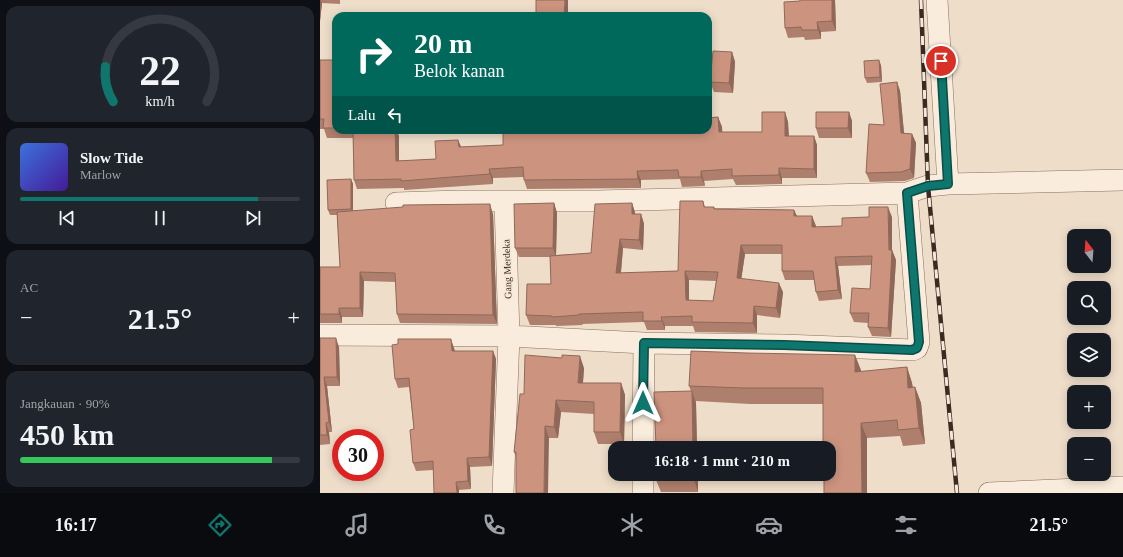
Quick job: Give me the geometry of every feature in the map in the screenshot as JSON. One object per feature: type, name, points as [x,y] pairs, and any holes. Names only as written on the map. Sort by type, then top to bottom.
[{"type":"street","points":[[937,0],[948,184]]},
{"type":"street","points":[[396,203],[598,201],[907,193],[928,186],[948,184],[1123,180]]},
{"type":"street","points":[[320,335],[509,336],[644,343],[784,345],[912,350],[917,348],[919,342],[907,193]]},
{"type":"street","name":"Gang Merdeka","points":[[503,493],[509,336],[505,201]]},
{"type":"street","points":[[643,441],[644,343]]},
{"type":"street","points":[[643,481],[643,493]]},
{"type":"street","points":[[989,493],[1123,487]]},
{"type":"building","points":[[536,0],[565,0],[564,12],[536,12]]},
{"type":"building","points":[[800,0],[832,0],[832,21],[817,22],[818,30],[802,30],[801,27],[785,28],[784,2]]},
{"type":"building","points":[[713,51],[732,52],[729,83],[712,82]]},
{"type":"building","points":[[320,60],[332,60],[332,128],[323,128],[324,119],[320,119]]},
{"type":"building","points":[[879,60],[880,77],[865,78],[864,61]]},
{"type":"building","points":[[897,82],[901,133],[912,134],[910,169],[901,172],[866,173],[869,124],[884,125],[880,84]]},
{"type":"building","points":[[762,112],[785,112],[785,136],[814,136],[814,169],[779,168],[779,175],[732,176],[732,169],[701,171],[701,177],[679,177],[678,170],[637,171],[638,179],[524,180],[523,167],[489,169],[490,174],[401,181],[401,179],[354,180],[353,134],[395,134],[396,161],[436,159],[435,141],[458,140],[459,147],[503,145],[503,134],[712,134],[712,118],[718,117],[719,132],[762,132]]},
{"type":"building","points":[[816,112],[849,112],[848,128],[816,128]]},
{"type":"building","points":[[351,179],[351,209],[328,210],[327,180]]},
{"type":"building","points":[[680,201],[703,201],[704,207],[714,207],[714,209],[794,210],[794,216],[812,216],[812,227],[842,226],[842,218],[869,217],[869,207],[888,207],[889,250],[892,250],[888,328],[868,327],[869,313],[850,313],[852,288],[870,289],[872,256],[835,257],[838,290],[816,292],[813,271],[782,271],[782,245],[741,245],[737,278],[779,283],[776,308],[754,306],[753,323],[692,322],[692,316],[661,317],[662,321],[643,321],[643,312],[579,314],[553,317],[526,315],[527,284],[551,284],[550,256],[591,253],[595,204],[632,203],[632,214],[641,214],[639,240],[620,239],[616,273],[678,271]],"holes":[[[685,271],[718,272],[713,301],[686,300]]]},
{"type":"building","points":[[554,203],[553,248],[515,248],[514,204]]},
{"type":"building","points":[[490,204],[493,315],[397,314],[395,273],[360,272],[360,308],[339,308],[339,314],[320,314],[320,267],[340,267],[337,212],[403,207],[403,205]]},
{"type":"building","points":[[320,338],[336,338],[337,377],[324,377],[329,422],[326,423],[327,435],[320,435]]},
{"type":"building","points":[[398,339],[451,339],[452,351],[493,351],[489,457],[467,458],[468,481],[456,482],[457,493],[434,493],[433,461],[413,463],[410,430],[414,429],[409,378],[395,379],[392,345],[398,344]]},
{"type":"building","points":[[691,351],[855,355],[855,372],[907,367],[908,388],[915,387],[919,428],[898,430],[897,420],[861,423],[862,493],[824,493],[824,481],[836,481],[836,441],[823,441],[823,388],[689,386]]},
{"type":"building","points":[[525,355],[562,358],[562,355],[580,356],[578,383],[621,383],[620,432],[594,432],[594,402],[556,400],[554,427],[545,426],[544,493],[516,493],[516,452],[514,452],[520,394],[524,394]]},
{"type":"building","points":[[692,391],[693,441],[656,441],[654,392]]},
{"type":"railway","points":[[921,0],[928,186],[957,493]]},
{"type":"route","points":[[643,403],[644,343],[784,345],[912,350],[917,348],[919,342],[907,193],[928,186],[948,184],[941,61]]}]
